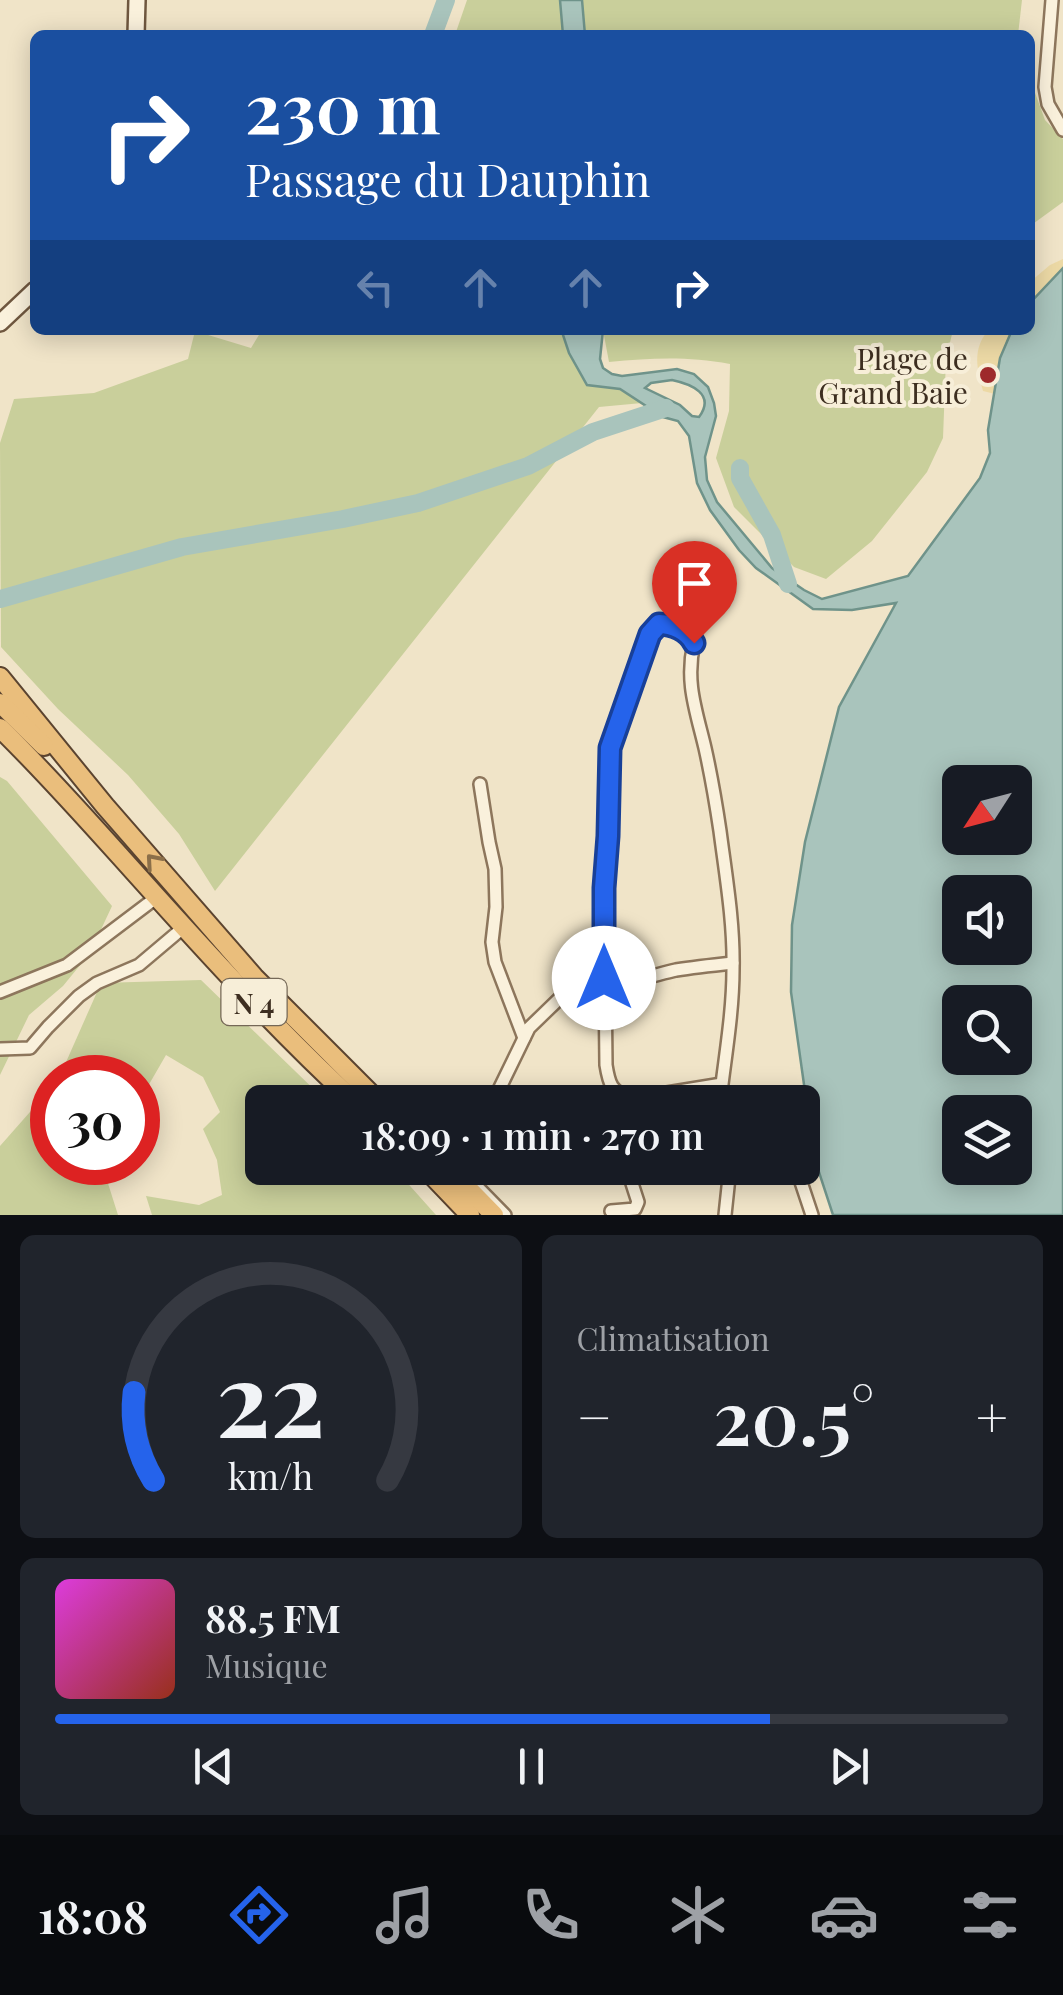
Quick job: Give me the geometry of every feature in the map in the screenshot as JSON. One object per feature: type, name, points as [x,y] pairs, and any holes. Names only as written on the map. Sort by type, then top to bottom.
[{"type":"highway","points":[[0,677],[105,806]]},
{"type":"highway","name":"N 4","points":[[0,703],[105,806],[254,977],[363,1085]]},
{"type":"highway","name":"N 4","points":[[0,728],[337,1085]]},
{"type":"highway","points":[[0,739],[73,802]]},
{"type":"highway","points":[[441,1185],[470,1215]]},
{"type":"highway","points":[[465,1185],[494,1215]]},
{"type":"main road","points":[[136,30],[137,0]]},
{"type":"main road","points":[[0,323],[30,295]]},
{"type":"street","points":[[1052,0],[1045,86],[1048,104],[1063,130]]},
{"type":"street","points":[[610,1085],[604,978],[610,748],[650,634],[659,624],[668,624],[690,635],[694,643],[689,684],[706,752],[728,890],[732,1015],[722,1084],[716,1085]]},
{"type":"street","points":[[480,784],[496,869],[492,942],[495,962],[524,1038]]},
{"type":"street","points":[[0,992],[67,965],[157,897]]},
{"type":"street","points":[[200,915],[371,1085]]},
{"type":"street","points":[[0,1049],[30,1048],[79,996],[97,983],[139,965],[184,927]]},
{"type":"street","points":[[502,1085],[529,1028],[560,998],[604,978],[615,982],[637,980],[676,970],[733,963]]},
{"type":"street","points":[[476,1185],[505,1215]]},
{"type":"street","points":[[611,1211],[635,1209],[638,1202],[633,1185]]},
{"type":"street","points":[[725,1215],[728,1185]]},
{"type":"street","points":[[802,1185],[812,1215]]},
{"type":"green space","points":[[467,0],[560,0],[563,30],[457,30]]},
{"type":"green space","points":[[582,0],[1022,0],[1019,30],[585,30]]},
{"type":"green space","points":[[1035,93],[1045,120],[1063,139],[1063,202],[1035,222]]},
{"type":"green space","points":[[194,335],[208,335],[251,348],[259,335],[563,335],[587,384],[620,389],[642,403],[599,407],[215,891],[179,834],[128,775],[58,709],[1,647],[0,443],[14,399],[94,393],[188,359]]},
{"type":"green space","points":[[604,335],[952,335],[946,359],[943,438],[927,472],[872,541],[826,579],[794,567],[734,507],[716,458],[729,411],[730,364],[670,358],[609,362]]},
{"type":"green space","points":[[0,777],[112,906],[90,953],[63,986],[29,1015],[0,1075]]},
{"type":"green space","points":[[201,980],[309,1085],[245,1085],[245,1185],[409,1185],[436,1215],[152,1215],[146,1196],[199,1205],[222,1195],[217,1160],[203,1129],[220,1112],[203,1077],[166,1055],[160,1065],[160,1055],[69,1055],[101,983]]},
{"type":"green space","points":[[30,1112],[30,1185],[108,1185],[118,1215],[0,1215],[0,1146]]},
{"type":"sand","name":"Plage de Grand Baie","points":[[1063,259],[1063,268],[1035,298],[1035,278]]},
{"type":"sand","name":"Plage de Grand Baie","points":[[985,335],[1010,335],[1000,358],[995,394],[983,391],[978,367]]},
{"type":"water","points":[[560,0],[582,0],[585,30],[563,30]]},
{"type":"water","points":[[1063,268],[1063,1215],[833,1215],[820,1175],[820,1085],[804,1085],[791,992],[792,925],[805,842],[839,707],[896,603],[852,610],[813,609],[756,568],[710,510],[697,483],[689,436],[678,421],[663,417],[620,389],[587,385],[563,335],[602,335],[600,359],[603,368],[612,374],[677,369],[694,374],[708,387],[716,416],[705,457],[707,480],[717,502],[772,568],[822,599],[908,576],[980,478],[990,453],[988,430],[1000,358],[1010,335],[1035,335],[1035,298]],"holes":[[[672,380],[687,384],[703,396],[704,409],[699,417],[645,388],[651,383]]]},
{"type":"waterway","points":[[435,30],[446,0]]},
{"type":"waterway","points":[[0,599],[182,547],[418,503],[528,466],[593,432],[666,408]]},
{"type":"waterway","points":[[740,468],[740,478],[772,535],[788,584]]},
{"type":"place","name":"Plage de Grand Baie","points":[[988,375]]},
{"type":"route","points":[[604,978],[610,748],[650,634],[659,624],[668,624],[690,635],[694,643]]}]
